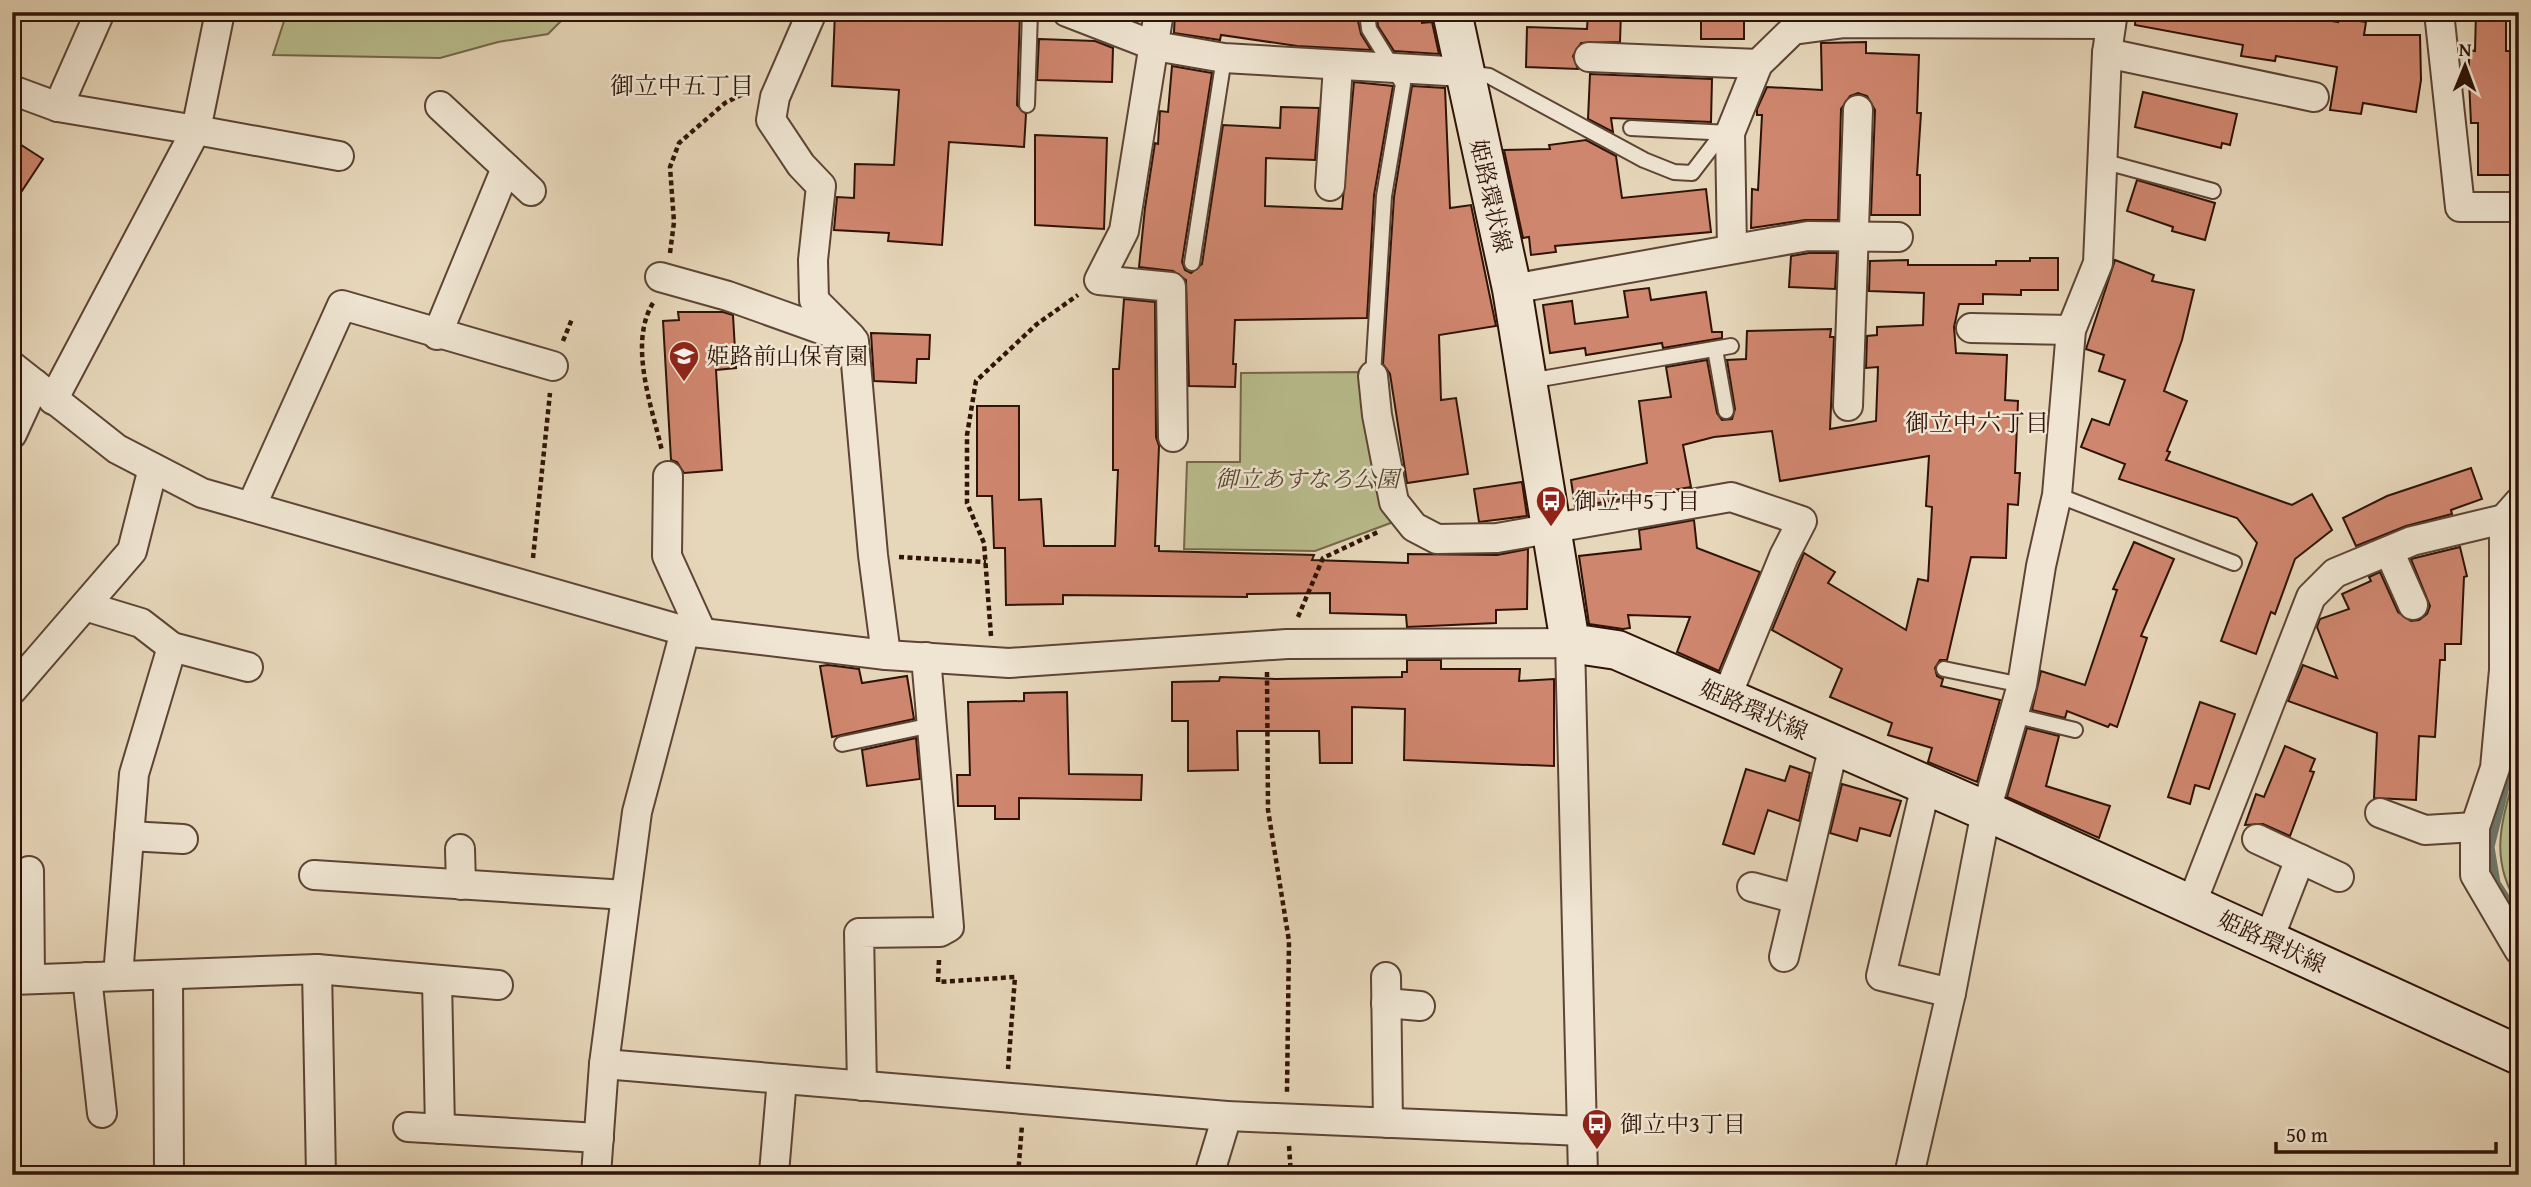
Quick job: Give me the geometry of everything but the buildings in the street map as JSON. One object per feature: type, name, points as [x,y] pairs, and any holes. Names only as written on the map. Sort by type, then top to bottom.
[{"type":"main road","name":"姫路環状線","points":[[1452,12],[1512,289],[1570,643],[1616,650],[1986,811],[2519,1055]]},
{"type":"street","points":[[58,107],[100,12]]},
{"type":"street","points":[[12,434],[44,392],[195,130],[219,12]]},
{"type":"street","points":[[812,12],[775,97],[771,120],[801,165],[821,186],[813,260],[814,300],[854,341],[873,555],[886,654]]},
{"type":"street","points":[[1067,12],[1155,46],[1224,58],[1395,71],[1464,72]]},
{"type":"street","points":[[1159,12],[1124,231],[1099,280],[1171,287],[1173,437]]},
{"type":"street","points":[[2439,12],[2460,207],[2519,206]]},
{"type":"street","points":[[1732,249],[1730,133],[1758,64],[1788,21],[1845,23],[2112,18],[2107,53],[2098,263],[2071,330],[2057,495],[2040,566],[2022,685],[1986,811],[1951,993],[1909,1175]]},
{"type":"street","points":[[2107,53],[2314,97]]},
{"type":"street","points":[[1590,57],[1758,64]]},
{"type":"street","points":[[1329,186],[1338,66]]},
{"type":"street","points":[[12,90],[58,107],[339,156]]},
{"type":"street","points":[[440,106],[531,191]]},
{"type":"street","points":[[1848,407],[1858,110]]},
{"type":"street","points":[[437,335],[506,168]]},
{"type":"street","points":[[1512,289],[1808,236],[1898,237]]},
{"type":"street","points":[[660,277],[728,296],[854,341]]},
{"type":"street","points":[[251,507],[342,304],[437,335],[553,366]]},
{"type":"street","points":[[1971,328],[2071,330]]},
{"type":"street","points":[[12,366],[117,449],[202,493],[694,632],[886,654],[992,661],[1277,646],[1570,643],[1583,1175]]},
{"type":"street","points":[[1373,376],[1377,415],[1394,502],[1414,527],[1437,539],[1497,538],[1731,497],[1802,521],[1784,556],[1726,698]]},
{"type":"street","points":[[12,690],[132,551],[153,468]]},
{"type":"street","points":[[596,1175],[604,1064],[637,812],[694,632],[667,556],[667,476]]},
{"type":"street","points":[[2191,905],[2311,597],[2335,573],[2412,541],[2512,511],[2504,670],[2494,768],[2475,827],[2474,875],[2519,950]]},
{"type":"street","points":[[2389,551],[2413,605]]},
{"type":"street","points":[[85,606],[141,624],[172,647],[248,667]]},
{"type":"street","points":[[118,976],[134,774],[172,647]]},
{"type":"street","points":[[862,1086],[859,933],[940,932],[949,927],[926,657]]},
{"type":"street","points":[[1784,957],[1834,745]]},
{"type":"street","points":[[1926,785],[1881,976],[1951,993]]},
{"type":"street","points":[[2379,813],[2426,830],[2475,827]]},
{"type":"street","points":[[129,836],[183,839]]},
{"type":"street","points":[[2257,839],[2339,877]]},
{"type":"street","points":[[460,849],[461,885]]},
{"type":"street","points":[[2268,941],[2300,859]]},
{"type":"street","points":[[29,871],[21,979],[317,970],[498,985]]},
{"type":"street","points":[[314,875],[626,895]]},
{"type":"street","points":[[1752,887],[1797,899]]},
{"type":"street","points":[[317,970],[321,1175]]},
{"type":"street","points":[[168,975],[169,1175]]},
{"type":"street","points":[[88,977],[102,1113]]},
{"type":"street","points":[[437,980],[440,1129]]},
{"type":"street","points":[[1388,1123],[1386,990],[1420,1006]]},
{"type":"street","points":[[604,1064],[1227,1116],[1582,1130]]},
{"type":"street","points":[[774,1173],[782,1079]]},
{"type":"street","points":[[1209,1175],[1227,1116]]},
{"type":"street","points":[[408,1127],[599,1138]]},
{"type":"lane","points":[[1027,105],[1030,12]]},
{"type":"lane","points":[[1367,12],[1369,29],[1403,84],[1384,196],[1373,376]]},
{"type":"lane","points":[[1192,263],[1224,58]]},
{"type":"lane","points":[[1464,72],[1489,76],[1644,160],[1674,172],[1692,173],[1715,143],[1730,133]]},
{"type":"lane","points":[[1631,128],[1730,133]]},
{"type":"lane","points":[[2102,161],[2213,191]]},
{"type":"lane","points":[[1527,381],[1731,346]]},
{"type":"lane","points":[[1715,349],[1726,411]]},
{"type":"lane","points":[[2057,495],[2234,563]]},
{"type":"lane","points":[[1944,669],[2022,685]]},
{"type":"lane","points":[[2013,715],[2075,730]]},
{"type":"lane","points":[[842,744],[932,725]]},
{"type":"path","points":[[992,661],[984,543],[967,503],[967,435],[975,381],[1037,324],[1099,280]]},
{"type":"path","points":[[530,587],[553,366],[572,319]]},
{"type":"path","points":[[1291,1175],[1286,1119],[1289,941],[1268,810],[1277,646],[1323,558],[1406,518]]},
{"type":"path","points":[[873,555],[986,562]]},
{"type":"path","points":[[940,932],[938,982],[1015,977],[1018,1175]]},
{"type":"green space","points":[[287,12],[570,12],[548,34],[498,42],[440,58],[273,55]]},
{"type":"green space","name":"御立あすなろ公園","points":[[1365,372],[1396,521],[1315,551],[1184,549],[1187,462],[1240,462],[1241,373]]},
{"type":"green space","points":[[2519,759],[2519,906],[2509,887],[2500,851],[2504,816]]},
{"type":"waterway","points":[[2519,678],[2513,755],[2490,847],[2496,883],[2519,919]]},
{"type":"place","name":"姫路前山保育園","points":[[684,383]]},
{"type":"place","name":"御立中5丁目","points":[[1551,528]]},
{"type":"place","name":"御立中3丁目","points":[[1597,1151]]},
{"type":"district","name":"御立中五丁目","points":[[682,86]]},
{"type":"district","name":"御立中六丁目","points":[[1977,423]]}]
